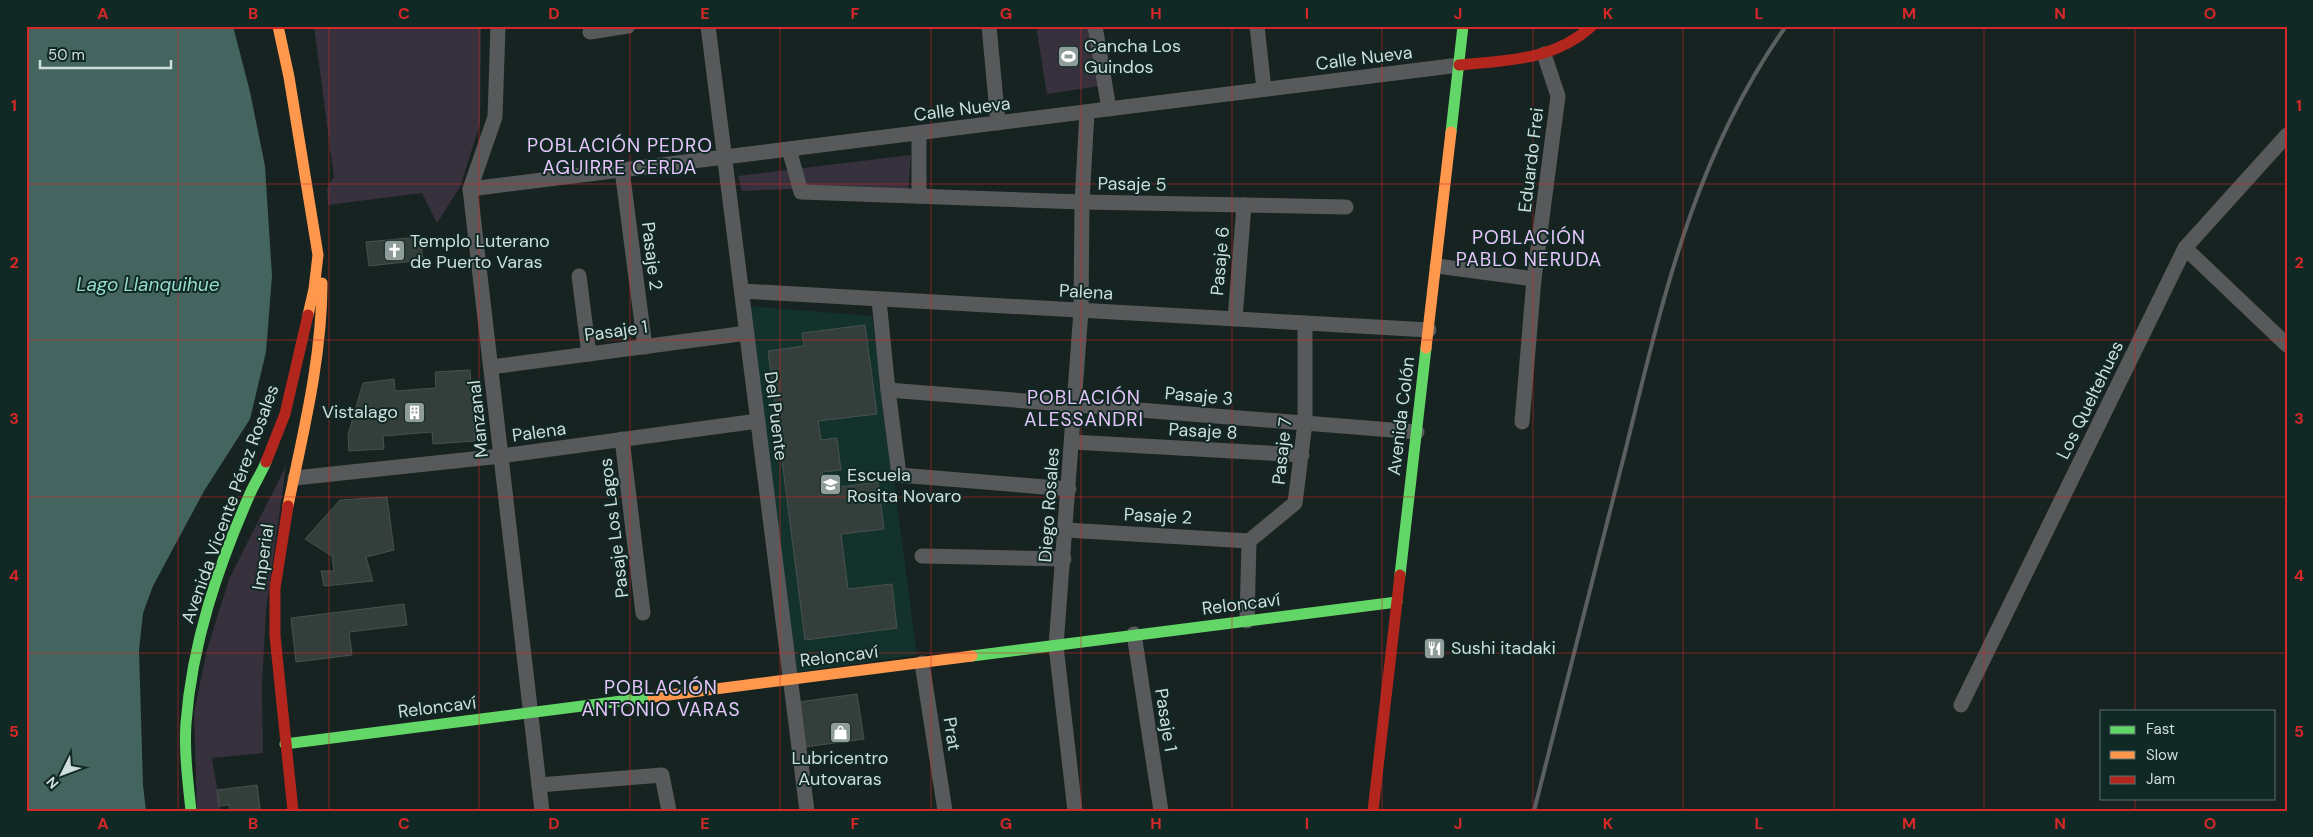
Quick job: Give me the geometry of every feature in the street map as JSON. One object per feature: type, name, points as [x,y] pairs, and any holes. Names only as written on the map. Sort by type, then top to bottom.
[{"type":"street","name":"Avenida Vicente Pérez Rosales","points":[[278,26],[289,77],[311,218],[314,251],[298,358]]},
{"type":"street","name":"Manzanal","points":[[498,26],[495,117],[470,190],[542,811]]},
{"type":"street","points":[[590,32],[628,26]]},
{"type":"street","name":"Del Puente","points":[[708,26],[807,811]]},
{"type":"street","points":[[989,26],[998,123]]},
{"type":"street","points":[[1095,26],[1109,109]]},
{"type":"street","points":[[1257,26],[1264,89]]},
{"type":"street","name":"Avenida Colón","points":[[1373,811],[1464,26]]},
{"type":"street","points":[[1459,65],[1544,54],[1571,44],[1592,26]]},
{"type":"street","name":"Eduardo Frei","points":[[1522,422],[1534,279],[1558,96],[1544,54]]},
{"type":"street","name":"Calle Nueva","points":[[470,190],[1459,65]]},
{"type":"street","name":"Diego Rosales","points":[[1075,811],[1056,646],[1064,559],[1081,311],[1082,202],[1087,112]]},
{"type":"street","points":[[918,196],[919,133]]},
{"type":"street","name":"Los Queltehues","points":[[1961,705],[2185,248],[2287,135]]},
{"type":"street","name":"Pasaje 5","points":[[789,149],[801,192],[1082,202],[1346,207]]},
{"type":"street","name":"Pasaje 2","points":[[622,170],[645,347]]},
{"type":"street","name":"Pasaje 6","points":[[1234,319],[1244,205]]},
{"type":"street","points":[[2185,248],[2287,345]]},
{"type":"street","name":"Imperial","points":[[314,251],[314,289],[322,311]]},
{"type":"street","name":"Imperial","points":[[293,811],[275,636],[275,588],[282,538],[310,397],[322,311],[323,287],[314,251]]},
{"type":"street","points":[[1437,266],[1534,279]]},
{"type":"street","points":[[579,276],[589,354]]},
{"type":"street","name":"Avenida Vicente Pérez Rosales","points":[[191,811],[187,774],[186,725],[192,669],[198,638],[207,608],[249,495],[263,469],[285,414],[314,289]]},
{"type":"street","name":"Palena","points":[[742,292],[1428,330]]},
{"type":"street","points":[[879,300],[899,475],[1069,489]]},
{"type":"street","name":"Pasaje 7","points":[[1248,540],[1295,503],[1305,423],[1305,323]]},
{"type":"street","name":"Pasaje 1","points":[[491,367],[747,333]]},
{"type":"street","name":"Pasaje 3","points":[[888,390],[1417,432]]},
{"type":"street","name":"Palena","points":[[295,478],[501,456],[758,420]]},
{"type":"street","name":"Pasaje Los Lagos","points":[[622,439],[643,613]]},
{"type":"street","name":"Pasaje 8","points":[[1072,442],[1302,455]]},
{"type":"street","name":"Pasaje 2","points":[[1066,530],[1248,540]]},
{"type":"street","points":[[1247,621],[1248,540]]},
{"type":"street","points":[[922,556],[1064,559]]},
{"type":"street","name":"Reloncaví","points":[[285,744],[1056,646],[1134,634],[1397,602]]},
{"type":"street","name":"Pasaje 1","points":[[1134,634],[1161,811]]},
{"type":"street","name":"Prat","points":[[922,663],[944,811]]},
{"type":"street","points":[[539,785],[662,775],[669,811]]},
{"type":"shaded area","points":[[314,26],[481,26],[480,124],[460,187],[437,223],[422,193],[328,205],[327,188],[334,177]]},
{"type":"shaded area","name":"Cancha Los Guindos","points":[[1036,26],[1090,26],[1100,86],[1047,94]]},
{"type":"shaded area","points":[[911,155],[908,191],[792,189],[742,191],[738,176]]},
{"type":"shaded area","name":"Escuela Rosita Novaro","points":[[747,306],[872,316],[917,655],[790,673]]},
{"type":"shaded area","points":[[286,466],[266,610],[262,686],[263,753],[212,758],[221,811],[197,811],[194,712],[207,650],[229,579]]},
{"type":"water","name":"Lago Llanquihue","points":[[26,26],[233,26],[250,92],[265,166],[272,276],[266,352],[250,419],[204,491],[153,586],[143,613],[139,650],[143,785],[146,811],[26,811]]},
{"type":"building","name":"Templo Luterano de Puerto Varas","points":[[420,237],[423,260],[369,266],[366,242]]},
{"type":"building","points":[[865,325],[877,414],[818,421],[821,440],[837,438],[841,470],[822,472],[824,489],[878,482],[884,529],[841,534],[848,589],[892,584],[897,628],[805,640],[768,351],[804,346],[802,333]]},
{"type":"building","name":"Vistalago","points":[[470,370],[475,441],[433,444],[432,432],[383,436],[384,449],[349,451],[348,435],[363,383],[394,379],[395,391],[436,388],[435,372]]},
{"type":"building","points":[[387,497],[394,550],[366,557],[373,581],[324,586],[321,571],[334,571],[332,556],[305,539],[340,500]]},
{"type":"building","points":[[404,604],[407,625],[349,632],[352,655],[296,662],[291,618]]},
{"type":"building","points":[[857,694],[864,739],[805,747],[799,702]]},
{"type":"building","points":[[257,785],[260,809],[230,811],[229,805],[219,806],[217,790]]},
{"type":"railway","points":[[1534,811],[1653,339],[1685,231],[1704,178],[1727,127],[1754,76],[1786,26]]},
{"type":"traffic: fast","points":[[1451,132],[1463,26]]},
{"type":"traffic: fast","points":[[1400,575],[1426,348]]},
{"type":"traffic: fast","points":[[191,811],[186,723],[189,694],[200,636],[226,551],[249,496],[266,462]]},
{"type":"traffic: fast","points":[[972,656],[1397,602]]},
{"type":"traffic: fast","points":[[285,744],[653,697]]},
{"type":"traffic: slow","points":[[278,26],[289,77],[318,255],[314,289],[308,315]]},
{"type":"traffic: slow","points":[[1426,348],[1451,132]]},
{"type":"traffic: slow","points":[[288,506],[315,367],[319,339],[322,283]]},
{"type":"traffic: slow","points":[[653,697],[972,656]]},
{"type":"traffic: jam","points":[[1459,65],[1529,57],[1562,46],[1577,38],[1592,26]]},
{"type":"traffic: jam","points":[[266,462],[285,414],[308,315]]},
{"type":"traffic: jam","points":[[288,506],[275,588],[275,636],[293,811]]},
{"type":"traffic: jam","points":[[1373,811],[1400,575]]},
{"type":"place","name":"Cancha Los Guindos","points":[[1068,56]]},
{"type":"place","name":"Templo Luterano de Puerto Varas","points":[[394,251]]},
{"type":"place","name":"Vistalago","points":[[414,412]]},
{"type":"place","name":"Escuela Rosita Novaro","points":[[831,485]]},
{"type":"place","name":"Sushi itadaki","points":[[1435,648]]},
{"type":"place","name":"Lubricentro Autovaras","points":[[840,733]]},
{"type":"district","name":"POBLACIÓN PEDRO AGUIRRE CERDA","points":[[620,156]]},
{"type":"district","name":"POBLACIÓN PABLO NERUDA","points":[[1529,248]]},
{"type":"district","name":"POBLACIÓN ALESSANDRI","points":[[1084,408]]},
{"type":"district","name":"POBLACIÓN ANTONIO VARAS","points":[[661,698]]}]
